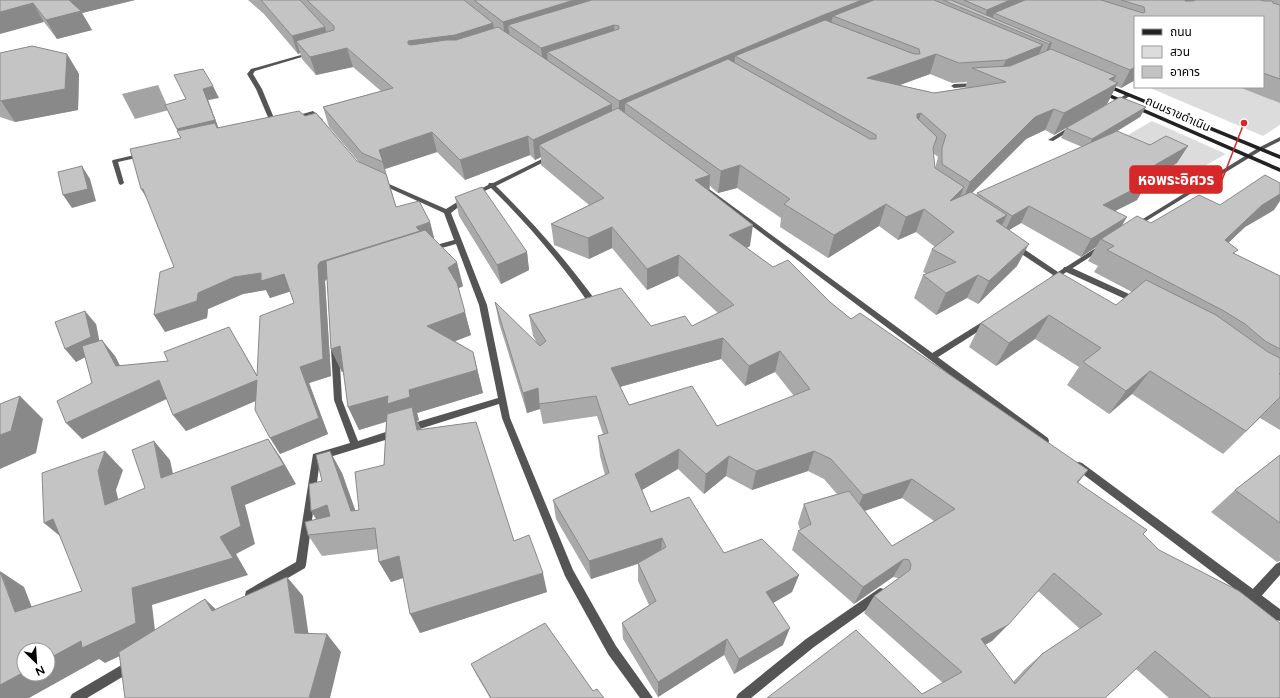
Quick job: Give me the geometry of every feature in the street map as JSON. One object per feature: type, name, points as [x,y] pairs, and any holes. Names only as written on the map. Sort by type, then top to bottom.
[{"type":"main road","name":"ถนนราขดำเนิน","points":[[1100,83],[1280,157]]},
{"type":"main road","name":"ถนนราขดำเนิน","points":[[1098,91],[1280,170]]},
{"type":"street","points":[[265,125],[276,122],[250,74],[253,70],[314,53]]},
{"type":"street","points":[[954,86],[984,85]]},
{"type":"street","points":[[1106,108],[1128,95]]},
{"type":"street","points":[[286,120],[313,113],[323,124]]},
{"type":"street","points":[[1050,140],[1078,124]]},
{"type":"street","points":[[1132,228],[1248,156],[1280,139]]},
{"type":"street","points":[[121,183],[115,161],[153,152]]},
{"type":"street","points":[[447,212],[491,184],[555,154]]},
{"type":"street","points":[[372,178],[447,212],[483,304],[506,418],[569,573],[612,650],[647,698]]},
{"type":"street","points":[[696,181],[1052,446]]},
{"type":"street","points":[[491,184],[526,219],[572,274],[593,303]]},
{"type":"street","points":[[425,251],[458,241]]},
{"type":"street","points":[[1012,244],[1058,275]]},
{"type":"street","points":[[1045,284],[1106,244]]},
{"type":"street","points":[[1067,269],[1142,304]]},
{"type":"street","points":[[932,357],[992,318]]},
{"type":"street","points":[[334,337],[338,400],[355,445]]},
{"type":"street","points":[[240,601],[301,565],[316,457],[502,400]]},
{"type":"street","points":[[1071,460],[1280,616]]},
{"type":"street","points":[[1254,596],[1280,567]]},
{"type":"street","points":[[742,698],[810,643],[887,588]]},
{"type":"street","points":[[76,698],[138,662]]},
{"type":"green space","points":[[1150,88],[1250,88],[1280,99],[1280,125],[1263,136]]},
{"type":"green space","points":[[1152,121],[1226,154],[1161,190],[1092,156]]},
{"type":"shaded area","points":[[158,85],[169,110],[135,119],[122,94]]},
{"type":"building","points":[[0,0],[69,0],[81,11],[46,20],[33,3],[0,12]]},
{"type":"building","points":[[261,0],[300,0],[325,27],[292,36]]},
{"type":"building","points":[[307,0],[464,0],[493,23],[455,35],[408,41],[408,44],[411,45],[456,40],[498,27],[612,104],[533,140],[528,136],[460,160],[432,132],[379,150],[383,162],[362,153],[323,107],[393,88],[347,48],[310,57],[296,41],[334,30],[334,26]]},
{"type":"building","points":[[474,0],[574,0],[503,22]]},
{"type":"building","points":[[592,0],[862,0],[619,101],[547,52],[619,29],[619,26],[614,25],[541,48],[508,25]]},
{"type":"building","points":[[874,0],[934,0],[1043,45],[1006,60],[959,63],[936,54],[867,78],[934,93],[1006,82],[972,68],[1010,66],[1051,49],[1116,76],[1109,79],[1118,83],[1064,113],[1054,109],[1035,117],[970,182],[942,164],[942,148],[946,135],[921,113],[917,114],[917,118],[937,137],[933,148],[935,168],[964,187],[950,201],[971,192],[1007,215],[996,221],[1029,244],[989,281],[978,275],[946,293],[923,275],[956,262],[932,249],[954,232],[924,209],[906,217],[886,204],[834,235],[784,204],[790,199],[740,165],[721,171],[625,103],[728,59],[870,139],[876,139],[876,135],[735,56],[825,20],[914,54],[920,54],[919,49],[833,16]]},
{"type":"building","points":[[943,0],[951,0],[1052,43],[1049,44]]},
{"type":"building","points":[[964,0],[1010,0],[987,10]]},
{"type":"building","points":[[1025,0],[1101,0],[1143,13],[1145,12],[1144,7],[1121,0],[1272,1],[1273,3],[1280,5],[1280,79],[1264,73],[1264,16],[1134,16],[1134,68],[1130,70],[994,13]]},
{"type":"building","points":[[32,46],[67,54],[65,89],[0,101],[0,53]]},
{"type":"building","points":[[203,69],[213,86],[203,89],[215,120],[177,129],[165,105],[186,99],[174,75]]},
{"type":"building","points":[[1120,97],[1146,107],[1092,139],[1066,128]]},
{"type":"building","points":[[618,108],[710,175],[695,180],[753,225],[729,235],[773,267],[788,260],[830,302],[851,319],[860,313],[1088,470],[1077,482],[1147,530],[1143,534],[1159,550],[1239,591],[1280,623],[1280,698],[1211,698],[1155,651],[1105,698],[767,698],[856,630],[922,694],[962,672],[874,596],[910,570],[911,565],[909,560],[904,559],[863,587],[798,531],[811,524],[804,504],[849,491],[892,546],[955,509],[912,479],[863,495],[831,459],[814,451],[756,471],[729,456],[706,474],[679,449],[635,474],[651,512],[689,497],[724,553],[762,539],[799,575],[766,592],[790,628],[739,659],[727,639],[658,682],[622,623],[656,601],[638,563],[666,547],[662,538],[589,561],[553,500],[609,473],[598,436],[608,433],[596,396],[539,404],[538,388],[523,393],[495,302],[540,346],[546,341],[529,315],[621,288],[651,326],[685,316],[692,326],[734,305],[679,255],[647,269],[612,227],[588,238],[551,224],[604,198],[539,145]],"holes":[[[723,338],[749,366],[780,351],[810,389],[717,426],[692,386],[629,405],[611,368]],[[1054,573],[1102,614],[1042,654],[1015,684],[981,639],[1008,625]]]},
{"type":"building","points":[[299,111],[305,116],[316,113],[357,161],[386,174],[396,207],[419,201],[430,222],[416,227],[420,231],[320,262],[318,265],[323,359],[300,367],[319,418],[270,438],[255,410],[257,380],[173,415],[159,380],[66,423],[57,401],[92,383],[82,346],[102,340],[116,366],[168,361],[164,352],[229,327],[257,376],[260,316],[294,303],[284,274],[261,281],[261,273],[234,277],[198,293],[197,301],[154,315],[160,272],[174,267],[143,189],[141,189],[130,149],[181,138],[177,131],[215,123],[217,128]]},
{"type":"building","points":[[1117,131],[1150,145],[1166,136],[1188,146],[1136,176],[1148,182],[1103,205],[1127,217],[1091,239],[1029,206],[1012,216],[977,193]]},
{"type":"building","points":[[82,166],[88,189],[63,195],[58,172]]},
{"type":"building","points":[[1265,175],[1280,183],[1280,194],[1262,205],[1225,240],[1238,250],[1233,253],[1280,276],[1280,349],[1265,341],[1245,324],[1224,311],[1107,250],[1114,246],[1101,239],[1137,216],[1151,223],[1199,195],[1220,205]]},
{"type":"building","points":[[482,187],[527,252],[497,265],[455,197]]},
{"type":"building","points":[[425,230],[457,262],[448,268],[457,283],[465,312],[427,326],[473,352],[477,370],[409,390],[410,397],[387,404],[388,396],[348,407],[340,346],[331,349],[326,261]]},
{"type":"building","points":[[1059,272],[1116,305],[1146,280],[1216,315],[1268,352],[1280,358],[1280,397],[1246,431],[1150,371],[1126,391],[1083,362],[1101,348],[1049,315],[1009,343],[981,323]]},
{"type":"building","points":[[85,311],[91,337],[65,349],[55,322]]},
{"type":"building","points":[[20,396],[11,431],[0,435],[0,404]]},
{"type":"building","points":[[412,407],[417,430],[476,422],[514,541],[529,535],[543,573],[410,614],[399,556],[379,562],[375,528],[308,535],[305,522],[330,516],[327,505],[311,511],[309,484],[322,481],[316,455],[330,451],[351,511],[359,510],[355,472],[384,465],[387,414]]},
{"type":"building","points":[[268,439],[284,465],[231,487],[241,526],[220,537],[233,558],[132,588],[136,623],[82,648],[81,641],[56,655],[56,642],[16,642],[16,676],[0,685],[0,572],[15,612],[82,591],[53,519],[44,523],[42,473],[105,451],[98,471],[105,505],[145,488],[132,450],[154,441],[161,478]]},
{"type":"building","points":[[1280,455],[1280,523],[1235,490]]},
{"type":"building","points":[[287,577],[295,633],[327,634],[309,698],[125,698],[119,652],[205,599],[212,611]]},
{"type":"building","points":[[545,623],[593,691],[597,689],[604,698],[491,698],[471,664]]},
{"type":"place","name":"หอพระอิศวร","points":[[1244,123]]}]
